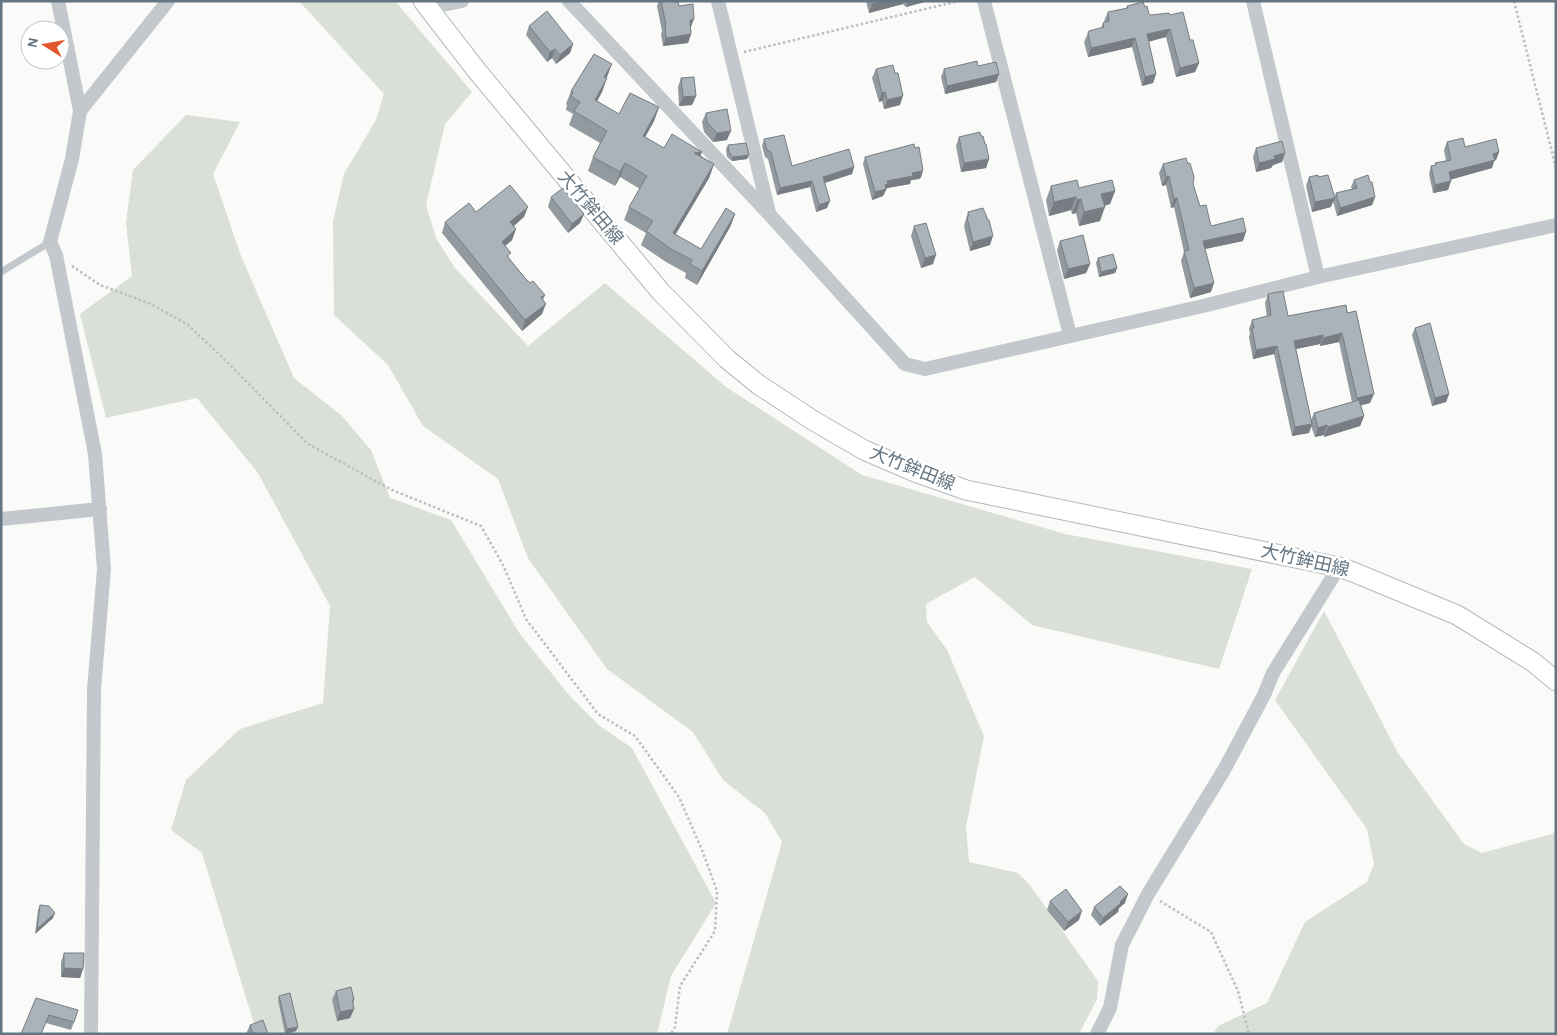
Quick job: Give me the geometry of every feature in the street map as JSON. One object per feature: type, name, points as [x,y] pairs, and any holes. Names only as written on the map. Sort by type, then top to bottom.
[{"type":"main road","name":"大竹鉾田線","points":[[426,5],[477,70],[660,291],[727,359],[759,385],[814,421],[864,450],[915,472],[966,490],[1339,567],[1421,598],[1457,615],[1533,662],[1556,681]]},
{"type":"street","points":[[58,1],[80,110],[72,159],[50,242],[56,255],[95,454],[104,570],[94,690],[91,1034]]},
{"type":"street","points":[[80,110],[168,1]]},
{"type":"street","points":[[426,5],[462,1]]},
{"type":"street","points":[[569,1],[769,214],[905,364],[925,368],[1203,306],[1318,277],[1556,225]]},
{"type":"street","points":[[718,1],[769,214]]},
{"type":"street","points":[[984,1],[1070,335]]},
{"type":"street","points":[[1253,1],[1318,277]]},
{"type":"street","points":[[1,519],[100,509]]},
{"type":"street","points":[[1097,1034],[1110,1008],[1122,945],[1148,894],[1224,770],[1264,695],[1273,673],[1339,567]]},
{"type":"lane","points":[[1,272],[50,242]]},
{"type":"path","points":[[731,55],[960,1]]},
{"type":"path","points":[[1514,1],[1556,168]]},
{"type":"path","points":[[56,255],[100,285],[151,304],[187,324],[308,444],[392,490],[481,526],[503,565],[526,619],[598,714],[635,736],[679,796],[705,858],[717,891],[714,932],[680,986],[675,1027],[671,1034]]},
{"type":"path","points":[[1148,894],[1211,932],[1238,991],[1249,1034]]},
{"type":"shaded area","points":[[299,1],[395,1],[472,92],[445,124],[426,205],[436,238],[455,268],[528,346],[605,283],[726,387],[862,475],[1065,534],[1252,569],[1219,669],[1032,625],[975,577],[926,604],[927,622],[947,650],[984,736],[966,827],[969,862],[1018,873],[1030,885],[1098,981],[1097,999],[1079,1034],[727,1034],[782,842],[765,813],[723,780],[693,732],[607,669],[528,558],[498,479],[423,426],[388,365],[334,315],[333,221],[344,174],[376,120],[384,94]]},
{"type":"shaded area","points":[[186,115],[240,122],[213,174],[241,256],[294,378],[341,415],[371,450],[390,498],[451,520],[520,634],[569,695],[600,726],[632,748],[716,903],[671,976],[657,1034],[257,1034],[202,853],[171,830],[186,780],[240,729],[323,703],[330,606],[258,473],[197,398],[106,418],[80,314],[132,276],[126,223],[133,170]]},
{"type":"shaded area","points":[[1324,611],[1398,753],[1464,844],[1482,853],[1552,834],[1556,830],[1556,1034],[1213,1034],[1218,1026],[1267,1003],[1305,922],[1367,882],[1374,864],[1367,829],[1275,700]]},
{"type":"building","points":[[661,1],[678,1],[679,6],[693,4],[694,19],[690,20],[691,34],[666,38],[666,25]]},
{"type":"building","points":[[1143,2],[1151,15],[1169,13],[1170,15],[1183,12],[1190,40],[1193,40],[1199,63],[1180,68],[1170,29],[1147,34],[1156,74],[1145,77],[1135,38],[1091,48],[1088,33],[1089,31],[1104,27],[1103,23],[1109,21],[1108,12],[1128,8],[1127,6]]},
{"type":"building","points":[[547,11],[573,44],[560,55],[555,49],[550,52],[529,26]]},
{"type":"building","points":[[594,54],[612,64],[604,77],[607,78],[595,100],[619,114],[630,93],[659,107],[643,136],[664,148],[672,134],[702,152],[694,153],[714,164],[673,233],[701,249],[726,208],[735,214],[702,271],[690,264],[692,260],[671,249],[646,231],[653,221],[629,207],[647,176],[625,163],[620,172],[593,157],[607,131],[574,111],[580,102],[571,96],[573,92],[571,91]]},
{"type":"building","points":[[977,61],[978,66],[996,62],[999,74],[947,86],[944,69]]},
{"type":"building","points":[[893,65],[895,73],[898,73],[903,96],[887,100],[885,92],[882,93],[876,69]]},
{"type":"building","points":[[694,77],[696,96],[683,97],[681,78]]},
{"type":"building","points":[[727,109],[731,131],[717,133],[707,122],[706,113]]},
{"type":"building","points":[[980,132],[986,144],[989,159],[964,163],[959,137]]},
{"type":"building","points":[[784,135],[792,166],[849,149],[854,167],[823,177],[830,201],[819,205],[812,181],[780,188],[771,152],[767,150],[764,139]]},
{"type":"building","points":[[1463,138],[1465,147],[1496,139],[1499,152],[1493,154],[1495,160],[1449,172],[1451,181],[1435,185],[1431,166],[1436,165],[1435,163],[1451,160],[1447,142]]},
{"type":"building","points":[[1282,141],[1285,153],[1274,156],[1275,159],[1259,163],[1256,148]]},
{"type":"building","points":[[746,143],[749,155],[733,157],[729,152],[728,145]]},
{"type":"building","points":[[914,144],[915,148],[919,147],[923,170],[912,173],[913,176],[887,181],[886,189],[875,192],[865,157]]},
{"type":"building","points":[[1186,158],[1188,164],[1190,163],[1194,177],[1193,184],[1200,206],[1206,205],[1211,226],[1243,218],[1246,232],[1203,241],[1214,283],[1194,288],[1184,251],[1189,250],[1177,198],[1174,199],[1169,176],[1166,177],[1163,164]]},
{"type":"building","points":[[1318,175],[1318,177],[1328,175],[1335,198],[1315,202],[1309,177]]},
{"type":"building","points":[[1368,175],[1370,182],[1372,182],[1375,197],[1340,208],[1336,193],[1357,188],[1354,180]]},
{"type":"building","points":[[1077,180],[1079,188],[1112,180],[1115,191],[1101,194],[1105,207],[1084,212],[1081,199],[1077,200],[1076,197],[1054,202],[1051,186]]},
{"type":"building","points":[[510,185],[528,207],[510,222],[516,229],[502,242],[511,253],[507,256],[525,278],[530,283],[533,281],[545,295],[541,297],[546,304],[525,320],[445,222],[469,203],[476,212]]},
{"type":"building","points":[[563,188],[584,214],[572,224],[551,197]]},
{"type":"building","points":[[983,208],[989,220],[993,236],[973,242],[967,217],[969,216],[968,212]]},
{"type":"building","points":[[926,223],[936,255],[925,258],[914,226]]},
{"type":"building","points":[[1083,235],[1090,264],[1068,269],[1060,241]]},
{"type":"building","points":[[1113,254],[1117,268],[1101,272],[1098,258]]},
{"type":"building","points":[[1283,291],[1288,316],[1346,305],[1347,313],[1356,311],[1374,394],[1357,398],[1342,333],[1323,338],[1323,335],[1294,341],[1312,424],[1295,427],[1277,346],[1256,350],[1252,328],[1254,328],[1252,320],[1271,315],[1268,294]]},
{"type":"building","points":[[1430,323],[1449,394],[1435,398],[1415,328]]},
{"type":"building","points":[[1359,400],[1364,416],[1328,427],[1327,425],[1318,428],[1314,413]]},
{"type":"building","points":[[1120,886],[1128,894],[1121,903],[1103,918],[1094,907]]},
{"type":"building","points":[[1066,889],[1082,911],[1068,922],[1050,901]]},
{"type":"building","points":[[40,905],[49,906],[55,913],[37,929]]},
{"type":"building","points":[[64,953],[84,953],[83,969],[64,968]]},
{"type":"building","points":[[351,987],[354,1009],[340,1012],[336,991]]},
{"type":"building","points":[[290,993],[298,1027],[287,1029],[279,996]]},
{"type":"building","points":[[36,998],[78,1010],[74,1022],[49,1015],[41,1034],[21,1034]]},
{"type":"building","points":[[263,1020],[268,1034],[253,1034],[250,1025]]}]
